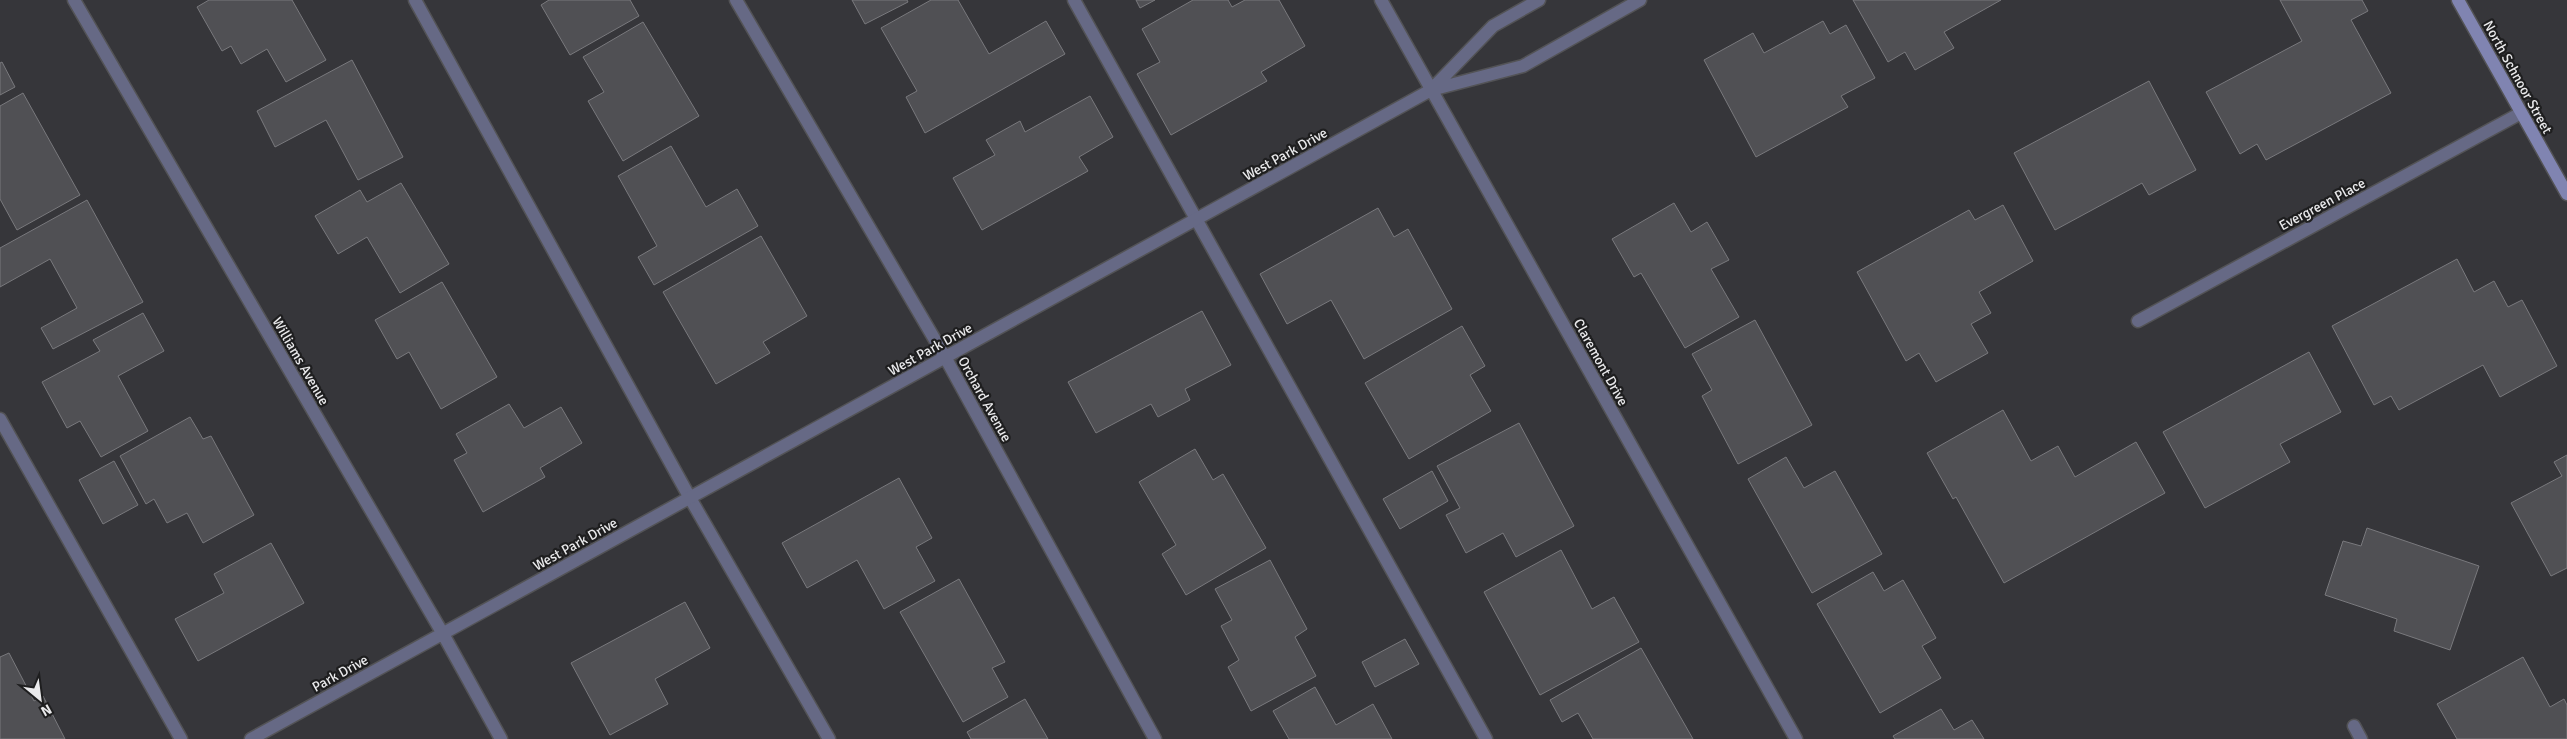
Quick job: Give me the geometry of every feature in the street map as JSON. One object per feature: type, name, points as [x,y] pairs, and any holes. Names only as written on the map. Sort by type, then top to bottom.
[{"type":"street","name":"Williams Avenue","points":[[74,0],[501,739]]},
{"type":"street","points":[[415,0],[690,498],[829,739]]},
{"type":"street","name":"Orchard Avenue","points":[[736,0],[945,357],[1155,739]]},
{"type":"street","points":[[1074,0],[1486,739]]},
{"type":"street","name":"Claremont Drive","points":[[1381,0],[1796,739]]},
{"type":"street","name":"West Park Drive","points":[[1431,90],[1493,26],[1539,0]]},
{"type":"street","name":"West Park Drive","points":[[442,634],[1431,90],[1523,66],[1640,0]]},
{"type":"street","name":"North Schnoor Street","points":[[2458,0],[2567,194]]},
{"type":"street","name":"Evergreen Place","points":[[2138,320],[2521,113]]},
{"type":"street","points":[[0,419],[181,739]]},
{"type":"street","name":"Park Drive","points":[[252,739],[442,634]]},
{"type":"street","points":[[2354,726],[2361,739]]},
{"type":"building","points":[[209,0],[292,0],[326,60],[286,82],[267,49],[241,64],[231,46],[222,51],[197,7]]},
{"type":"building","points":[[549,0],[630,0],[639,16],[570,55],[541,5]]},
{"type":"building","points":[[852,0],[907,0],[908,2],[865,24]]},
{"type":"building","points":[[931,0],[958,0],[989,54],[1046,21],[1065,54],[925,133],[906,97],[917,91],[881,28]]},
{"type":"building","points":[[1136,0],[1155,0],[1140,8]]},
{"type":"building","points":[[1193,0],[1228,0],[1232,7],[1245,0],[1279,0],[1305,46],[1261,72],[1267,81],[1171,135],[1137,74],[1160,62],[1142,29]]},
{"type":"building","points":[[1853,0],[2001,0],[1944,32],[1954,48],[1915,70],[1905,52],[1888,62]]},
{"type":"building","points":[[2280,0],[2362,0],[2368,11],[2351,20],[2391,93],[2266,160],[2257,144],[2240,154],[2206,92],[2302,41]]},
{"type":"building","points":[[1823,21],[1830,34],[1846,25],[1875,78],[1841,96],[1848,107],[1756,157],[1704,60],[1753,33],[1764,53]]},
{"type":"building","points":[[643,22],[699,116],[623,161],[588,101],[604,92],[583,57]]},
{"type":"building","points":[[352,60],[403,157],[358,180],[326,120],[275,147],[257,111]]},
{"type":"building","points":[[2,62],[15,87],[0,95],[0,63]]},
{"type":"building","points":[[2149,81],[2196,170],[2149,195],[2142,183],[2055,230],[2014,153]]},
{"type":"building","points":[[23,93],[80,195],[17,230],[0,199],[0,106]]},
{"type":"building","points":[[1090,96],[1113,137],[1079,157],[1088,171],[982,230],[953,178],[995,155],[986,140],[1020,121],[1025,132]]},
{"type":"building","points":[[671,146],[706,207],[737,189],[758,226],[654,285],[638,257],[657,246],[618,176]]},
{"type":"building","points":[[401,183],[449,264],[400,293],[367,237],[338,254],[315,216],[360,190],[367,202]]},
{"type":"building","points":[[87,200],[143,302],[53,349],[41,328],[77,308],[50,259],[0,287],[0,248]]},
{"type":"building","points":[[1674,203],[1691,232],[1707,222],[1729,260],[1711,269],[1739,317],[1685,348],[1641,273],[1634,277],[1612,239]]},
{"type":"building","points":[[2003,205],[2033,261],[1979,292],[1991,313],[1971,324],[1988,353],[1936,382],[1919,353],[1906,361],[1857,272],[1969,210],[1975,220]]},
{"type":"building","points":[[1378,208],[1394,237],[1408,229],[1452,309],[1364,359],[1331,300],[1287,324],[1260,274]]},
{"type":"building","points":[[761,236],[807,316],[763,342],[770,353],[716,384],[663,292]]},
{"type":"building","points":[[2457,259],[2474,292],[2494,281],[2508,307],[2522,300],[2557,366],[2500,397],[2483,365],[2399,410],[2391,396],[2374,405],[2332,326]]},
{"type":"building","points":[[442,282],[497,377],[441,409],[409,352],[397,359],[375,320]]},
{"type":"building","points":[[1202,311],[1231,365],[1185,389],[1190,400],[1158,417],[1151,404],[1096,433],[1068,382]]},
{"type":"building","points":[[143,313],[164,351],[118,376],[148,431],[101,457],[80,421],[67,428],[42,382],[100,351],[93,340]]},
{"type":"building","points":[[1755,320],[1812,425],[1738,464],[1702,396],[1712,390],[1692,354]]},
{"type":"building","points":[[1462,326],[1485,366],[1470,375],[1491,411],[1409,459],[1365,383]]},
{"type":"building","points":[[2309,352],[2341,412],[2280,444],[2290,462],[2205,508],[2163,432]]},
{"type":"building","points":[[509,404],[524,428],[561,407],[582,443],[540,468],[545,477],[483,512],[454,460],[467,453],[456,434]]},
{"type":"building","points":[[2003,410],[2031,461],[2058,446],[2075,477],[2136,442],[2165,493],[2004,583],[1956,497],[1953,499],[1927,453]]},
{"type":"building","points":[[190,417],[203,439],[211,436],[254,515],[203,543],[187,513],[167,523],[154,499],[146,504],[120,456]]},
{"type":"building","points":[[1519,423],[1574,526],[1516,557],[1503,533],[1466,553],[1446,515],[1460,508],[1437,466]]},
{"type":"building","points":[[1195,449],[1213,480],[1223,474],[1266,548],[1186,595],[1162,554],[1176,545],[1139,482]]},
{"type":"building","points":[[2567,455],[2567,568],[2551,576],[2511,503],[2562,476],[2554,462]]},
{"type":"building","points":[[1786,457],[1804,488],[1835,471],[1882,554],[1812,593],[1748,479]]},
{"type":"building","points":[[114,461],[138,505],[103,524],[79,480]]},
{"type":"building","points":[[1432,471],[1448,501],[1400,529],[1383,499]]},
{"type":"building","points":[[899,478],[932,538],[916,547],[935,581],[884,609],[857,560],[807,588],[782,543]]},
{"type":"building","points":[[2367,528],[2479,566],[2450,650],[2394,631],[2397,619],[2325,595],[2343,541],[2361,546]]},
{"type":"building","points":[[271,543],[304,603],[198,661],[175,619],[224,593],[214,574]]},
{"type":"building","points":[[1561,550],[1592,609],[1614,597],[1639,642],[1540,695],[1484,592]]},
{"type":"building","points":[[1270,560],[1307,629],[1295,637],[1316,676],[1251,711],[1228,667],[1239,660],[1221,626],[1232,620],[1215,589]]},
{"type":"building","points":[[1873,572],[1884,591],[1903,580],[1936,638],[1922,646],[1941,678],[1880,713],[1817,604]]},
{"type":"building","points":[[959,579],[1005,662],[992,668],[1008,697],[963,722],[900,612]]},
{"type":"building","points":[[685,602],[710,648],[655,679],[668,704],[610,735],[571,663]]},
{"type":"building","points":[[1405,639],[1419,664],[1375,687],[1362,662]]},
{"type":"building","points":[[1641,648],[1693,739],[1593,739],[1578,713],[1562,722],[1550,700]]},
{"type":"building","points":[[9,653],[34,701],[43,696],[65,739],[0,739],[0,657]]},
{"type":"building","points":[[2523,657],[2550,707],[2564,699],[2567,705],[2567,739],[2457,739],[2437,704]]},
{"type":"building","points":[[1315,687],[1336,725],[1373,704],[1392,739],[1289,739],[1273,711]]},
{"type":"building","points":[[1025,699],[1048,739],[971,739],[967,732]]},
{"type":"building","points":[[1941,709],[1954,730],[1972,720],[1984,739],[1895,739],[1893,736]]}]
